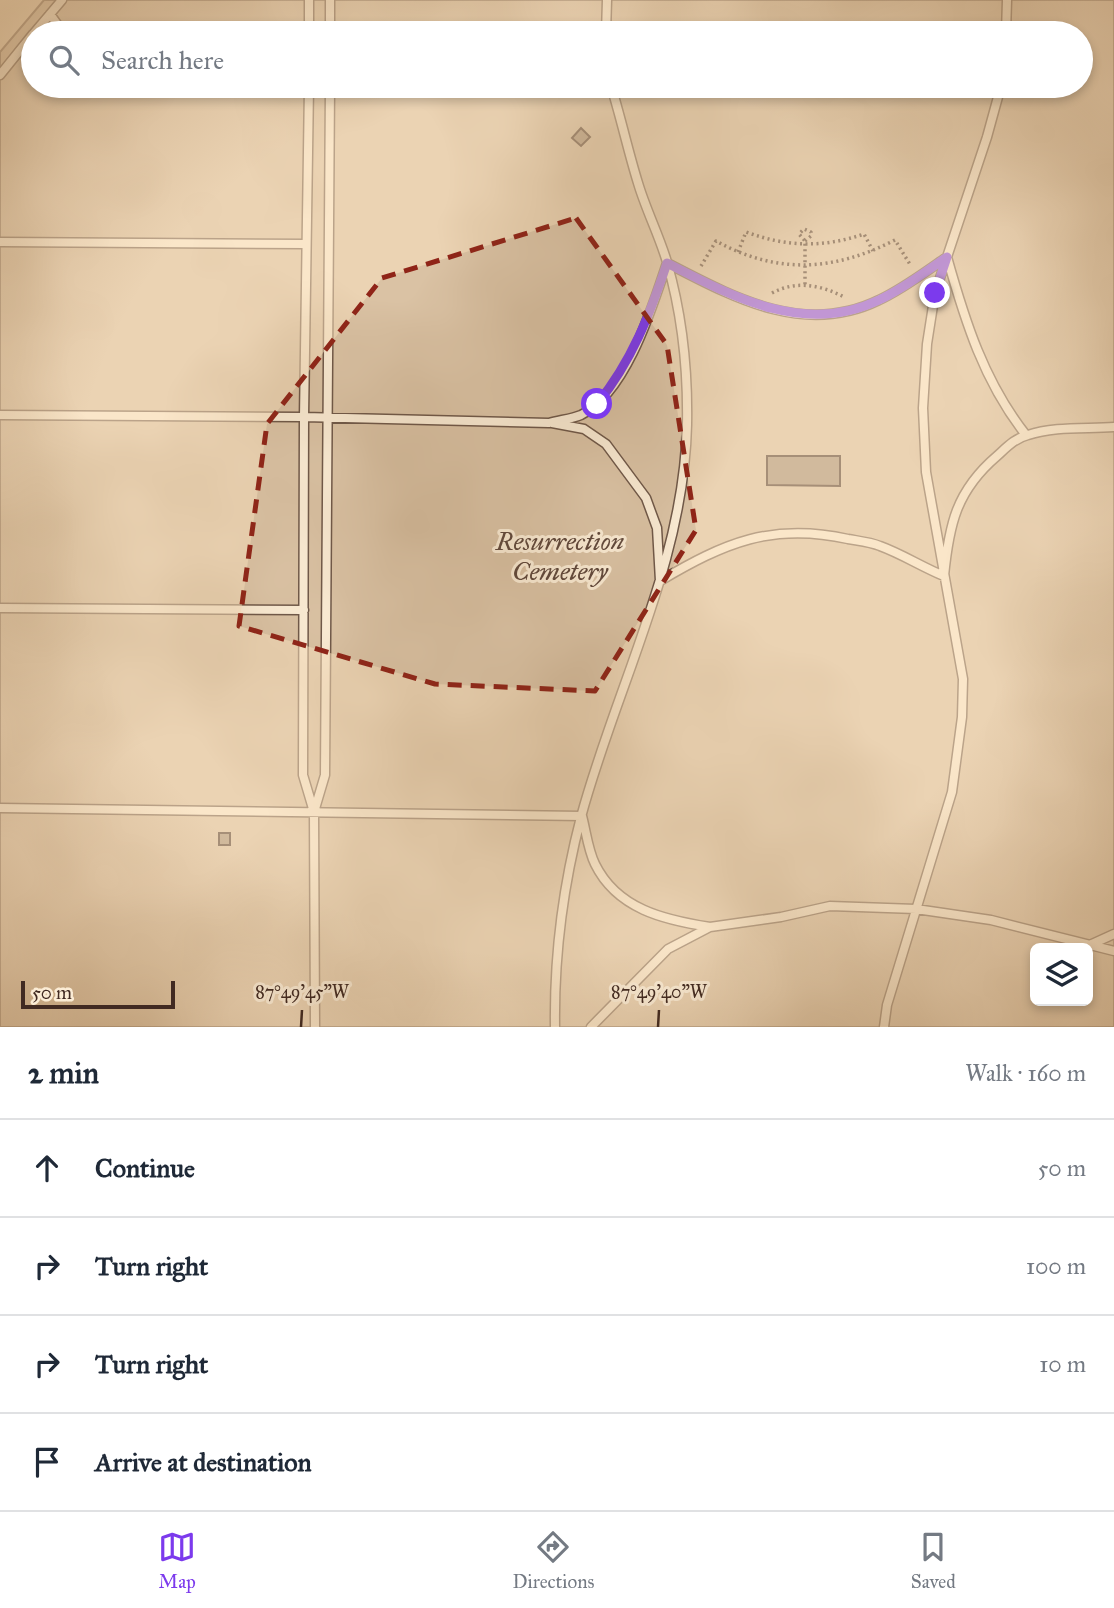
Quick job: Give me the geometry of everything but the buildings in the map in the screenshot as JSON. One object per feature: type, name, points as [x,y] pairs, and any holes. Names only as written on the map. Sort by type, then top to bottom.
[{"type":"lane","points":[[44,21],[62,0]]},
{"type":"lane","points":[[309,0],[309,21]]},
{"type":"lane","points":[[330,0],[330,21]]},
{"type":"lane","points":[[606,21],[607,0]]},
{"type":"lane","points":[[1008,5],[1015,0]]},
{"type":"lane","points":[[50,14],[55,21]]},
{"type":"lane","points":[[0,75],[21,50]]},
{"type":"lane","points":[[309,98],[303,775],[314,812],[315,1027]]},
{"type":"lane","points":[[314,812],[325,775],[330,98]]},
{"type":"lane","points":[[555,1027],[557,957],[564,894],[582,816],[673,534],[683,475],[687,425],[679,310],[667,263],[638,184],[614,98]]},
{"type":"lane","points":[[884,1027],[887,1005],[952,792],[962,717],[963,679],[926,472],[923,408],[927,344],[935,293],[998,98]]},
{"type":"lane","points":[[0,242],[306,244]]},
{"type":"lane","points":[[667,263],[767,309],[806,316],[877,302],[947,257]]},
{"type":"lane","points":[[947,257],[964,319],[978,354],[1009,413],[1027,435]]},
{"type":"lane","points":[[549,423],[580,415],[597,404],[613,385],[641,336],[667,263]]},
{"type":"lane","points":[[0,415],[327,417],[549,423],[584,429],[606,444],[646,498],[657,528],[660,581]]},
{"type":"lane","points":[[944,576],[948,536],[957,508],[970,483],[1012,443],[1027,435],[1049,430],[1114,427]]},
{"type":"lane","points":[[660,581],[701,556],[734,542],[767,535],[803,532],[879,546],[944,576]]},
{"type":"lane","points":[[0,608],[304,610]]},
{"type":"lane","points":[[0,808],[582,816]]},
{"type":"lane","points":[[582,816],[594,862],[611,889],[639,908],[672,921],[710,927],[781,917],[830,906],[916,909],[991,920],[1088,943]]},
{"type":"lane","points":[[591,1027],[668,949],[710,927]]},
{"type":"lane","points":[[1093,944],[1114,934]]},
{"type":"lane","points":[[1093,944],[1114,951]]},
{"type":"path","points":[[738,252],[746,232],[775,241],[805,243],[835,242],[864,234],[873,251]]},
{"type":"path","points":[[695,277],[716,241],[738,252],[768,261],[804,265],[839,262],[873,251],[895,240],[918,278]]},
{"type":"path","points":[[805,243],[805,285]]},
{"type":"path","points":[[756,304],[778,290],[805,285],[831,290],[856,308]]},
{"type":"highlighted area","points":[[576,218],[667,345],[696,530],[595,691],[435,684],[239,626],[267,424],[382,278]]},
{"type":"green space","name":"Resurrection Cemetery","points":[[44,0],[1114,0],[1114,1027],[0,1027],[0,52],[21,27],[21,98],[1093,98],[1093,21],[26,21]]},
{"type":"route","points":[[597,404],[613,385],[641,336],[667,263],[703,282],[767,309],[806,316],[845,311],[877,302],[947,257],[935,293]]}]
